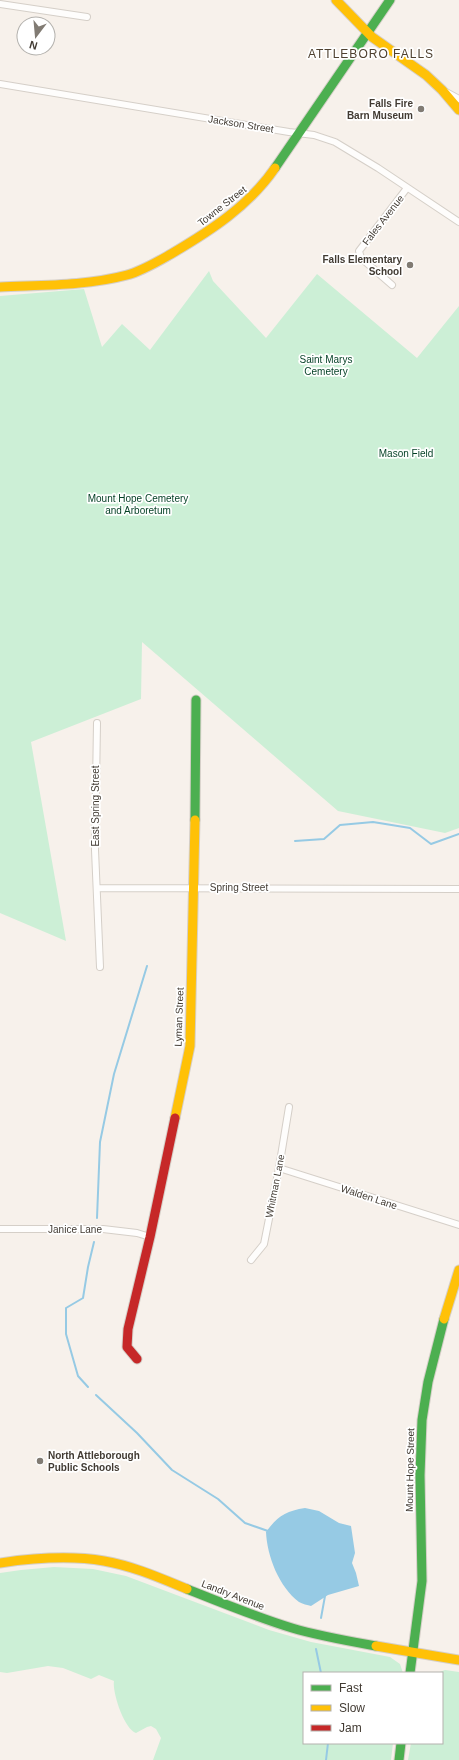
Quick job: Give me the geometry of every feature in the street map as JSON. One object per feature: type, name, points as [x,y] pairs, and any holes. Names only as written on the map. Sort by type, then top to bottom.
[{"type":"street","points":[[336,0],[368,33],[396,55],[425,74],[442,90],[459,110]]},
{"type":"street","name":"Towne Street","points":[[0,287],[99,280],[128,274],[154,263],[213,229],[246,203],[268,179],[390,0]]},
{"type":"street","points":[[0,4],[87,17]]},
{"type":"street","name":"Jackson Street","points":[[0,84],[314,135],[335,142],[459,222]]},
{"type":"street","points":[[442,90],[459,99]]},
{"type":"street","name":"Fales Avenue","points":[[392,285],[361,258],[359,251],[407,188]]},
{"type":"street","name":"Lyman Street","points":[[137,1359],[127,1347],[128,1329],[150,1236],[190,1046],[194,887],[196,700]]},
{"type":"street","name":"East Spring Street","points":[[97,723],[95,850],[97,888]]},
{"type":"street","points":[[97,888],[100,967]]},
{"type":"street","name":"Spring Street","points":[[97,888],[459,888]]},
{"type":"street","name":"Whitman Lane","points":[[251,1260],[264,1244],[280,1168],[289,1107]]},
{"type":"street","name":"Walden Lane","points":[[280,1168],[459,1224]]},
{"type":"street","name":"Janice Lane","points":[[0,1229],[103,1229],[150,1236]]},
{"type":"street","name":"Mount Hope Street","points":[[410,1672],[422,1585],[420,1492],[422,1419],[440,1329],[459,1270]]},
{"type":"street","name":"Landry Avenue","points":[[0,1564],[25,1559],[60,1557],[111,1563],[150,1574],[228,1606],[294,1628],[342,1639],[459,1660]]},
{"type":"street","points":[[399,1760],[401,1744]]},
{"type":"green space","name":"Mount Hope Cemetery and Arboretum","points":[[209,271],[213,281],[266,338],[317,274],[417,358],[459,306],[459,828],[445,833],[338,811],[142,642],[141,699],[31,742],[66,941],[0,913],[0,296],[84,289],[102,347],[122,324],[150,350]]},
{"type":"green space","points":[[54,1567],[93,1569],[126,1576],[269,1630],[311,1642],[390,1657],[400,1664],[403,1672],[303,1672],[303,1744],[393,1744],[391,1760],[153,1760],[161,1738],[156,1729],[151,1726],[136,1733],[127,1725],[117,1701],[114,1681],[99,1675],[91,1679],[63,1668],[48,1666],[7,1673],[0,1672],[0,1573]]},
{"type":"green space","points":[[445,1670],[459,1672],[459,1760],[408,1760],[411,1744],[443,1744],[443,1672],[440,1672]]},
{"type":"water","points":[[305,1508],[319,1511],[339,1523],[351,1526],[355,1553],[352,1563],[359,1586],[328,1595],[311,1606],[299,1602],[292,1596],[280,1580],[269,1551],[266,1532],[274,1522],[282,1516],[292,1511]]},
{"type":"waterway","points":[[295,841],[324,839],[340,825],[373,822],[410,828],[431,844],[459,834]]},
{"type":"waterway","points":[[97,1218],[100,1142],[114,1074],[147,966]]},
{"type":"waterway","points":[[88,1387],[78,1376],[66,1334],[66,1308],[83,1298],[94,1242]]},
{"type":"waterway","points":[[96,1395],[137,1433],[172,1470],[218,1499],[245,1523],[268,1531]]},
{"type":"waterway","points":[[321,1618],[325,1596]]},
{"type":"waterway","points":[[316,1649],[321,1672]]},
{"type":"waterway","points":[[326,1760],[328,1744]]},
{"type":"traffic: fast","points":[[275,168],[390,0]]},
{"type":"traffic: fast","points":[[195,820],[196,700]]},
{"type":"traffic: fast","points":[[410,1672],[422,1581],[420,1475],[422,1420],[428,1382],[444,1319]]},
{"type":"traffic: fast","points":[[187,1589],[252,1615],[292,1628],[323,1636],[376,1646]]},
{"type":"traffic: fast","points":[[399,1760],[401,1744]]},
{"type":"traffic: slow","points":[[336,0],[372,37],[426,75],[442,90],[459,110]]},
{"type":"traffic: slow","points":[[0,287],[80,283],[111,279],[138,271],[186,245],[228,217],[265,182],[275,168]]},
{"type":"traffic: slow","points":[[175,1118],[190,1046],[195,820]]},
{"type":"traffic: slow","points":[[444,1319],[459,1270]]},
{"type":"traffic: slow","points":[[0,1563],[52,1558],[91,1559],[115,1563],[136,1569],[187,1589]]},
{"type":"traffic: slow","points":[[376,1646],[459,1660]]},
{"type":"traffic: jam","points":[[137,1359],[127,1347],[128,1329],[150,1237],[175,1118]]},
{"type":"place","name":"Falls Fire Barn Museum","points":[[421,109]]},
{"type":"place","name":"Falls Elementary School","points":[[410,265]]},
{"type":"place","name":"North Attleborough Public Schools","points":[[40,1461]]},
{"type":"district","name":"ATTLEBORO FALLS","points":[[371,54]]},
{"type":"park label","name":"Saint Marys Cemetery","points":[[326,364]]},
{"type":"park label","name":"Mason Field","points":[[406,453]]}]
